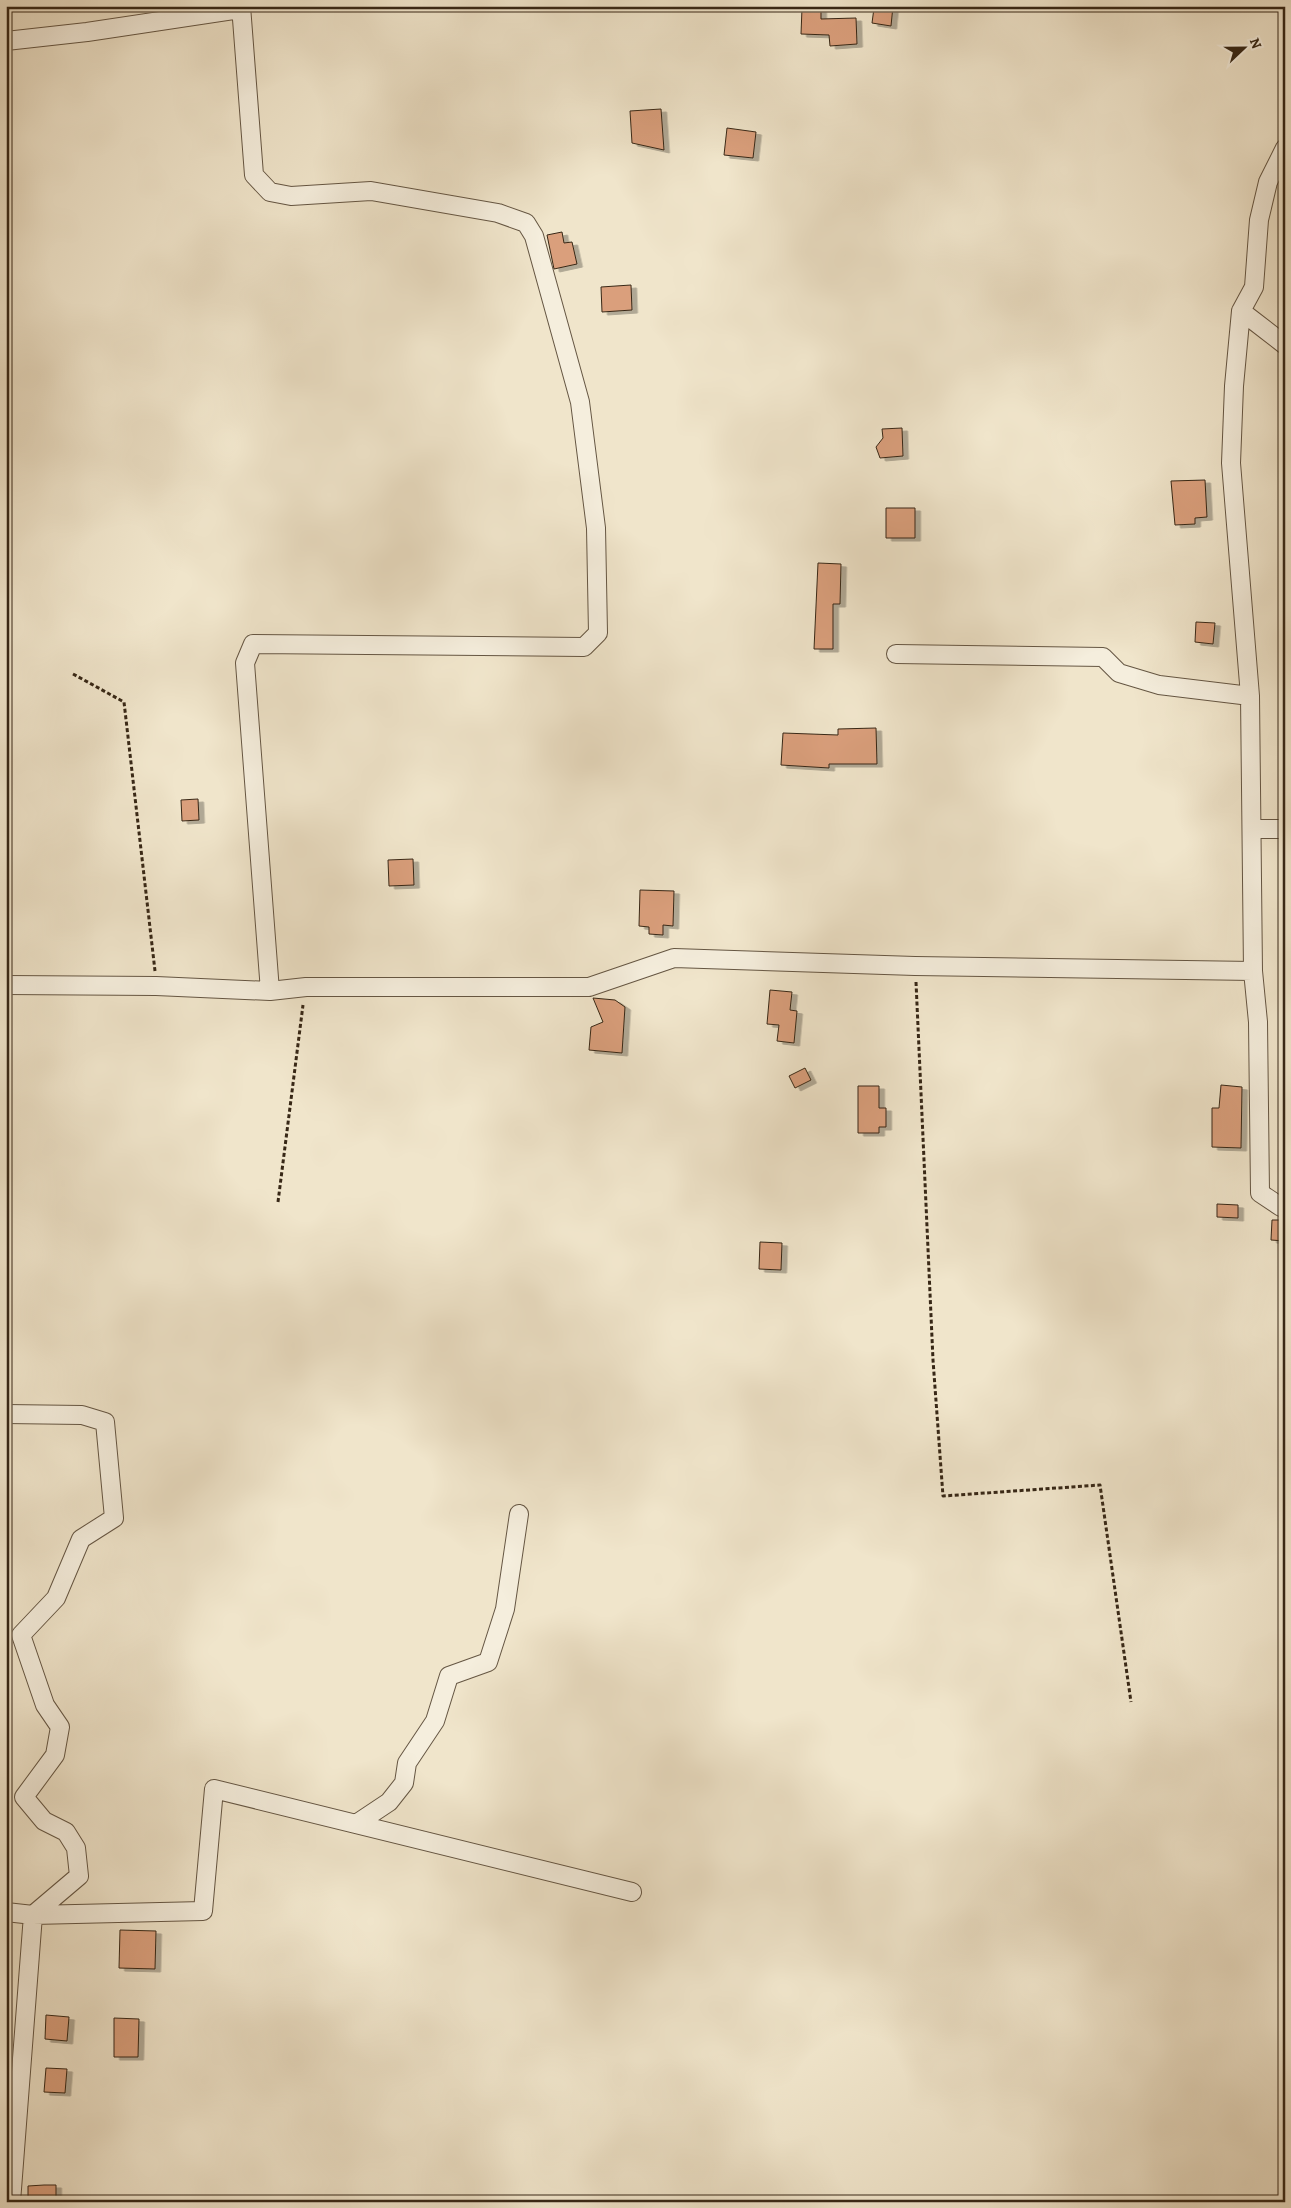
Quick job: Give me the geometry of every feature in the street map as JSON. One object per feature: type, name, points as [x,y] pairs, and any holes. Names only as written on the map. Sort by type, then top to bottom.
[{"type":"street","points":[[6,41],[88,32],[241,7],[254,174],[270,192],[291,196],[371,191],[498,213],[526,223],[534,236],[580,402],[596,528],[598,633],[584,646],[253,644],[245,663],[270,991]]},
{"type":"street","points":[[1285,148],[1268,182],[1259,220],[1254,287],[1241,312],[1234,386],[1230,462],[1250,696],[1253,829],[1253,971],[1258,1022],[1260,1193],[1281,1207],[1285,1207]]},
{"type":"street","points":[[1241,312],[1285,345]]},
{"type":"street","points":[[896,654],[1103,657],[1119,673],[1159,685],[1250,696]]},
{"type":"street","points":[[1253,829],[1285,828]]},
{"type":"street","points":[[6,985],[156,986],[270,991],[306,987],[589,986],[674,958],[915,966],[1253,971]]},
{"type":"street","points":[[6,1414],[82,1415],[105,1422],[114,1518],[82,1539],[56,1598],[21,1635],[45,1705],[60,1727],[55,1755],[24,1797],[44,1821],[66,1832],[76,1848],[79,1876],[33,1915],[11,2202]]},
{"type":"street","points":[[356,1824],[389,1802],[404,1783],[407,1763],[435,1721],[450,1676],[488,1662],[505,1609],[519,1514]]},
{"type":"street","points":[[6,1912],[33,1915],[204,1911],[214,1789],[632,1892]]},
{"type":"path","points":[[73,674],[124,702],[156,986]]},
{"type":"path","points":[[915,966],[933,1360],[943,1496],[1100,1485],[1132,1702]]},
{"type":"path","points":[[278,1202],[306,987]]},
{"type":"building","points":[[893,6],[891,26],[872,23],[874,8]]},
{"type":"building","points":[[802,8],[821,9],[821,19],[856,18],[857,44],[830,46],[829,35],[801,34]]},
{"type":"building","points":[[661,109],[664,150],[632,143],[630,111]]},
{"type":"building","points":[[727,128],[756,132],[753,158],[724,155]]},
{"type":"building","points":[[562,232],[564,243],[572,242],[577,264],[554,269],[547,235]]},
{"type":"building","points":[[631,285],[632,310],[602,312],[601,287]]},
{"type":"building","points":[[902,428],[903,456],[880,458],[876,447],[883,438],[882,429]]},
{"type":"building","points":[[1205,480],[1207,517],[1195,518],[1195,524],[1175,525],[1171,481]]},
{"type":"building","points":[[886,508],[915,508],[915,538],[886,538]]},
{"type":"building","points":[[818,563],[841,564],[840,604],[833,604],[833,649],[814,649]]},
{"type":"building","points":[[1196,622],[1215,623],[1213,644],[1195,642]]},
{"type":"building","points":[[876,728],[877,764],[829,764],[829,768],[781,765],[783,733],[838,735],[838,729]]},
{"type":"building","points":[[198,799],[199,820],[182,821],[181,800]]},
{"type":"building","points":[[413,859],[414,885],[389,886],[388,860]]},
{"type":"building","points":[[640,890],[674,891],[673,926],[663,925],[663,935],[649,934],[649,927],[639,926]]},
{"type":"building","points":[[770,990],[792,992],[790,1010],[797,1011],[794,1043],[777,1041],[779,1025],[767,1024]]},
{"type":"building","points":[[593,998],[615,1000],[625,1007],[622,1053],[589,1050],[591,1027],[603,1022]]},
{"type":"building","points":[[805,1068],[811,1080],[795,1088],[789,1076]]},
{"type":"building","points":[[1221,1085],[1242,1087],[1241,1148],[1212,1147],[1212,1108],[1219,1108]]},
{"type":"building","points":[[858,1086],[879,1086],[879,1108],[886,1108],[886,1127],[879,1127],[879,1133],[858,1133]]},
{"type":"building","points":[[1217,1204],[1238,1205],[1238,1218],[1217,1217]]},
{"type":"building","points":[[1272,1220],[1285,1220],[1285,1241],[1271,1240]]},
{"type":"building","points":[[760,1242],[782,1243],[781,1270],[759,1269]]},
{"type":"building","points":[[120,1930],[156,1931],[155,1969],[119,1968]]},
{"type":"building","points":[[46,2015],[69,2017],[67,2041],[45,2039]]},
{"type":"building","points":[[114,2018],[139,2019],[138,2057],[114,2057]]},
{"type":"building","points":[[46,2068],[67,2069],[65,2093],[44,2092]]},
{"type":"building","points":[[56,2185],[56,2202],[28,2202],[28,2186]]}]
